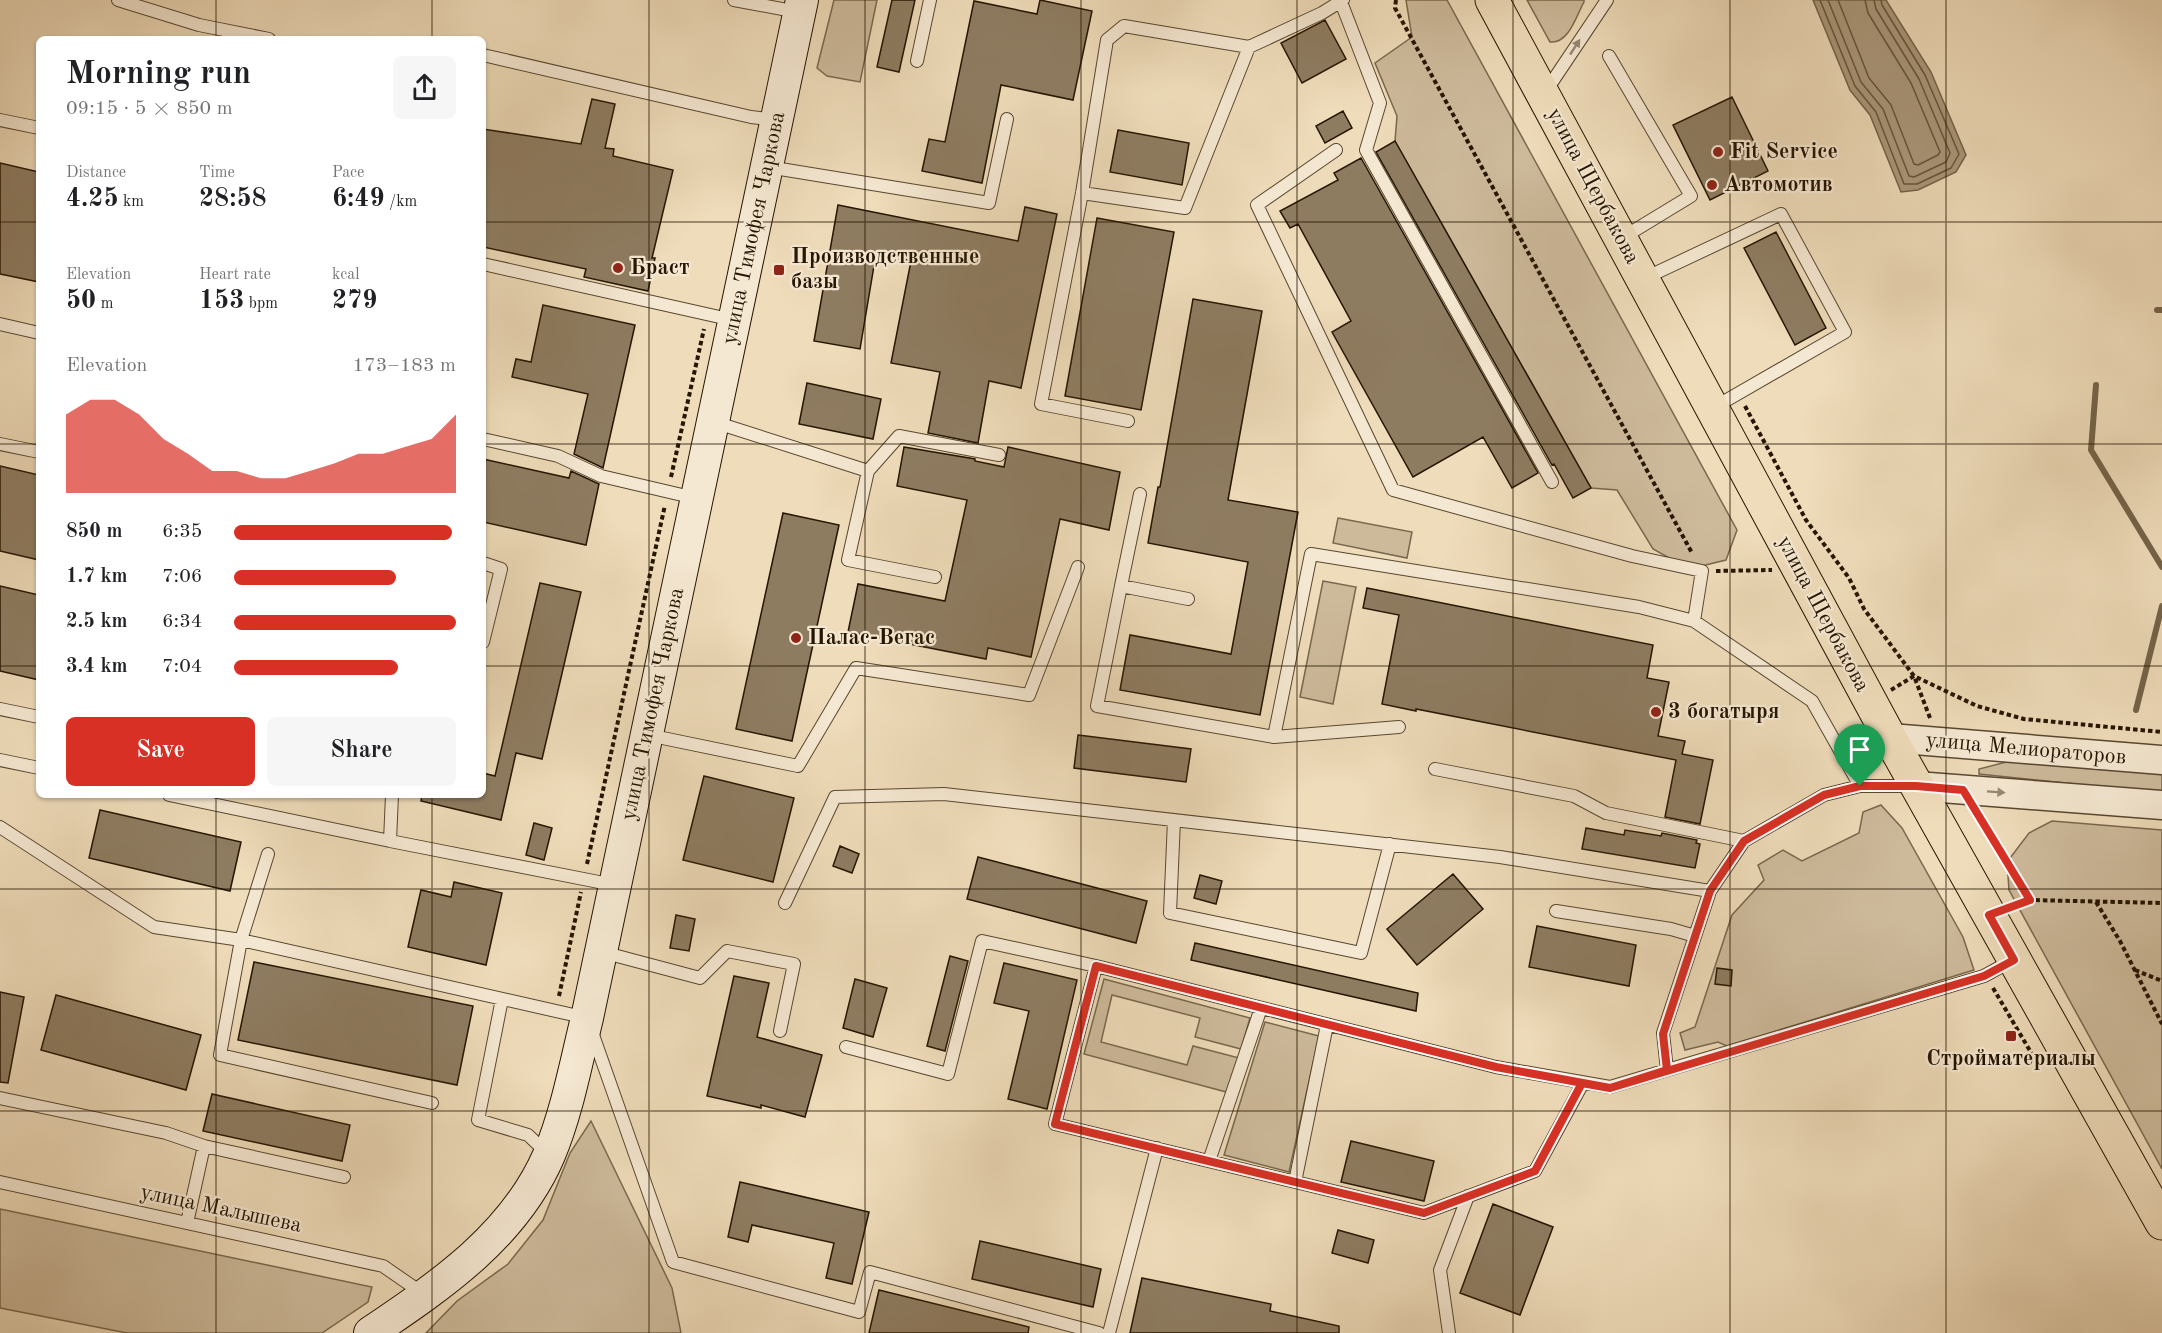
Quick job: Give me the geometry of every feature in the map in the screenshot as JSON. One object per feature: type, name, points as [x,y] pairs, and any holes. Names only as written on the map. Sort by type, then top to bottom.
[{"type":"main road","name":"улица Щербакова","points":[[1492,0],[1643,279],[1725,401],[1870,702],[2162,1223]]},
{"type":"main road","name":"улица Тимофея Чаркова","points":[[370,1333],[426,1296],[478,1254],[520,1206],[549,1155],[569,1094],[587,1018],[800,6]]},
{"type":"street","name":"улица Мелиораторов","points":[[1890,738],[2162,760]]},
{"type":"street","name":"улица Мелиораторов","points":[[1916,786],[2162,805]]},
{"type":"lane","points":[[118,0],[199,25],[254,36]]},
{"type":"lane","points":[[734,0],[800,6]]},
{"type":"lane","points":[[917,61],[930,0]]},
{"type":"lane","points":[[1544,95],[1606,0]]},
{"type":"lane","points":[[1128,421],[1041,404],[1082,193],[1107,40],[1124,26],[1249,47],[1322,13],[1342,1],[1380,103],[1366,150],[1552,482]]},
{"type":"lane","points":[[1082,193],[1185,208],[1249,47]]},
{"type":"lane","points":[[486,56],[751,117],[776,120]]},
{"type":"lane","points":[[1609,56],[1691,196],[1621,238]]},
{"type":"lane","points":[[766,167],[989,203],[1007,119]]},
{"type":"lane","points":[[0,120],[36,127]]},
{"type":"lane","points":[[1336,150],[1257,205],[1393,490],[1632,556],[1702,571],[1694,621]]},
{"type":"lane","points":[[1643,279],[1781,214],[1845,332],[1725,401]]},
{"type":"lane","points":[[486,265],[734,320]]},
{"type":"lane","points":[[0,324],[36,332]]},
{"type":"lane","points":[[713,422],[868,471]]},
{"type":"lane","points":[[935,577],[849,560],[868,471],[899,436],[999,455]]},
{"type":"lane","points":[[486,440],[558,456],[601,476],[696,499]]},
{"type":"lane","points":[[0,444],[36,451]]},
{"type":"lane","points":[[1140,494],[1097,706],[1274,737],[1399,727]]},
{"type":"lane","points":[[1274,737],[1311,554],[1639,607],[1694,621],[1812,701],[1860,786]]},
{"type":"lane","points":[[486,564],[501,569],[486,630]]},
{"type":"lane","points":[[647,735],[798,766],[856,668],[1029,695],[1078,567]]},
{"type":"lane","points":[[1121,586],[1188,599]]},
{"type":"lane","points":[[0,710],[36,716]]},
{"type":"lane","points":[[0,760],[36,767]]},
{"type":"lane","points":[[1435,769],[1574,796],[1606,813],[1744,841]]},
{"type":"lane","points":[[1667,1070],[1663,1034],[1710,891],[1744,841],[1824,795],[1860,786],[1916,786]]},
{"type":"lane","points":[[785,903],[835,797],[944,794],[1500,857],[1710,891]]},
{"type":"lane","points":[[183,798],[615,886]]},
{"type":"lane","points":[[390,841],[392,798]]},
{"type":"lane","points":[[1174,820],[1170,913],[1361,953],[1390,844]]},
{"type":"lane","points":[[0,827],[153,927],[241,940],[587,1018],[673,1262],[859,1312],[870,1272],[1100,1333]]},
{"type":"lane","points":[[268,854],[241,940],[220,1055],[432,1103]]},
{"type":"lane","points":[[1556,911],[1671,929],[1695,936]]},
{"type":"lane","points":[[846,1047],[948,1074],[982,941],[1096,966],[1496,1067],[1610,1088],[1984,976],[2014,960]]},
{"type":"lane","points":[[601,952],[700,978],[728,951],[794,964],[780,1031]]},
{"type":"lane","points":[[1096,966],[1055,1124],[1157,1149],[1424,1213],[1535,1171],[1582,1083]]},
{"type":"lane","points":[[502,999],[478,1120],[528,1135],[549,1155]]},
{"type":"lane","points":[[1209,1161],[1261,1008]]},
{"type":"lane","points":[[1295,1182],[1328,1025]]},
{"type":"lane","points":[[0,1098],[166,1133],[204,1146],[344,1177]]},
{"type":"lane","points":[[187,1223],[204,1146]]},
{"type":"lane","points":[[1109,1333],[1157,1149]]},
{"type":"lane","name":"улица Малышева","points":[[0,1182],[383,1266],[426,1296]]},
{"type":"lane","points":[[1449,1333],[1440,1270],[1468,1196]]},
{"type":"path","points":[[1396,0],[1395,8],[1702,571]]},
{"type":"path","points":[[1725,401],[1806,520],[1850,578],[1864,609],[1914,676],[1938,741]]},
{"type":"path","points":[[1870,702],[1914,676]]},
{"type":"path","points":[[1914,676],[1977,706],[2024,719],[2162,732]]},
{"type":"path","points":[[1963,790],[2030,900]]},
{"type":"path","points":[[1989,915],[2030,900],[2162,903]]},
{"type":"path","points":[[2096,902],[2120,941],[2162,1024]]},
{"type":"path","points":[[2135,970],[2162,981]]},
{"type":"shaded area","points":[[834,0],[877,0],[860,82],[827,76],[817,68]]},
{"type":"shaded area","points":[[1406,0],[1447,0],[1737,530],[1726,560],[1689,569],[1653,549],[1617,490],[1591,488],[1395,141],[1397,116],[1375,63],[1412,37]]},
{"type":"shaded area","points":[[1527,0],[1584,0],[1584,2],[1567,34],[1562,39],[1550,42]]},
{"type":"shaded area","points":[[1338,518],[1412,532],[1407,558],[1333,543]]},
{"type":"shaded area","points":[[1323,581],[1356,587],[1333,704],[1300,697]]},
{"type":"shaded area","points":[[2022,758],[2162,771],[2162,793],[1979,774],[1979,769]]},
{"type":"shaded area","points":[[1881,805],[1902,828],[1963,937],[1974,970],[1727,1046],[1718,1042],[1685,1050],[1680,1033],[1695,1027],[1732,915],[1764,880],[1758,865],[1783,850],[1802,861],[1859,833],[1863,812]]},
{"type":"shaded area","points":[[2052,821],[2162,830],[2162,1169],[2009,890],[2007,862],[2029,833]]},
{"type":"shaded area","points":[[1104,979],[1250,1018],[1241,1049],[1195,1037],[1200,1018],[1112,995],[1101,1042],[1187,1065],[1193,1046],[1239,1058],[1230,1093],[1084,1054]]},
{"type":"shaded area","points":[[1265,1022],[1319,1036],[1289,1172],[1224,1155]]},
{"type":"shaded area","points":[[591,1121],[672,1288],[681,1333],[426,1333],[457,1301],[508,1264],[543,1220],[570,1153]]},
{"type":"shaded area","points":[[0,1209],[372,1287],[368,1302],[322,1333],[127,1333],[0,1308]]},
{"type":"water","points":[[1813,0],[1886,0],[1931,72],[1966,155],[1956,172],[1918,190],[1901,192],[1870,115],[1850,90]]},
{"type":"building","points":[[892,0],[915,0],[899,72],[877,67]]},
{"type":"building","points":[[1040,0],[1092,11],[1073,100],[1001,85],[982,183],[922,171],[929,139],[945,142],[974,1],[1037,14]]},
{"type":"building","points":[[1325,20],[1346,59],[1302,83],[1281,43]]},
{"type":"building","points":[[1732,97],[1768,171],[1710,200],[1673,125]]},
{"type":"building","points":[[592,99],[615,104],[605,148],[614,149],[613,156],[673,170],[652,258],[655,258],[648,291],[584,277],[586,269],[486,248],[486,129],[581,144]]},
{"type":"building","points":[[1343,111],[1352,128],[1325,143],[1316,126]]},
{"type":"building","points":[[1118,130],[1189,143],[1182,185],[1110,172]]},
{"type":"building","points":[[1395,141],[1591,488],[1573,498],[1554,464],[1552,465],[1376,152]]},
{"type":"building","points":[[1361,158],[1538,473],[1512,488],[1483,437],[1413,477],[1332,332],[1351,321],[1298,224],[1290,228],[1280,211],[1338,180],[1334,173]]},
{"type":"building","points":[[0,163],[36,171],[36,281],[0,274]]},
{"type":"building","points":[[838,205],[1018,241],[1025,207],[1057,214],[1021,388],[989,381],[978,443],[928,433],[940,372],[891,363],[911,261],[876,254],[860,349],[814,341]]},
{"type":"building","points":[[1097,218],[1174,232],[1141,410],[1065,396]]},
{"type":"building","points":[[1776,232],[1826,328],[1795,345],[1744,248]]},
{"type":"building","points":[[1193,299],[1262,311],[1228,500],[1298,512],[1260,715],[1120,690],[1130,635],[1231,654],[1248,562],[1148,543]]},
{"type":"building","points":[[543,305],[635,325],[603,468],[574,454],[588,394],[512,377],[516,359],[531,362]]},
{"type":"building","points":[[807,383],[881,399],[873,439],[799,424]]},
{"type":"building","points":[[904,447],[975,459],[975,461],[1004,467],[1008,447],[1120,472],[1109,530],[1060,519],[1031,657],[988,648],[986,659],[848,632],[858,584],[945,601],[967,500],[897,486]]},
{"type":"building","points":[[486,460],[569,478],[571,471],[599,484],[586,545],[486,523]]},
{"type":"building","points":[[0,466],[36,474],[36,559],[0,551]]},
{"type":"building","points":[[783,513],[839,525],[792,741],[736,729]]},
{"type":"building","points":[[540,583],[581,592],[542,759],[516,753],[501,820],[421,801],[422,798],[486,798],[486,774],[495,776]]},
{"type":"building","points":[[0,586],[36,594],[36,679],[0,671]]},
{"type":"building","points":[[1367,588],[1653,645],[1647,678],[1669,682],[1658,736],[1685,741],[1682,754],[1713,760],[1700,824],[1665,817],[1676,760],[1382,704],[1399,615],[1363,608]]},
{"type":"building","points":[[1078,735],[1191,749],[1186,782],[1074,768]]},
{"type":"building","points":[[704,776],[794,798],[773,882],[683,860]]},
{"type":"building","points":[[100,810],[241,842],[230,891],[89,858]]},
{"type":"building","points":[[534,823],[552,828],[544,860],[526,855]]},
{"type":"building","points":[[1586,828],[1624,835],[1625,830],[1661,836],[1662,833],[1697,840],[1696,843],[1700,844],[1695,868],[1582,849]]},
{"type":"building","points":[[840,846],[859,854],[852,873],[833,866]]},
{"type":"building","points":[[978,857],[1147,901],[1136,943],[967,899]]},
{"type":"building","points":[[1453,874],[1483,909],[1417,965],[1387,929]]},
{"type":"building","points":[[1200,875],[1222,881],[1216,904],[1194,898]]},
{"type":"building","points":[[454,882],[502,893],[486,965],[408,947],[421,890],[451,897]]},
{"type":"building","points":[[676,915],[695,919],[689,951],[670,948]]},
{"type":"building","points":[[1537,926],[1636,945],[1629,986],[1529,967]]},
{"type":"building","points":[[1195,943],[1418,993],[1416,1011],[1191,960]]},
{"type":"building","points":[[950,956],[968,961],[945,1051],[927,1046]]},
{"type":"building","points":[[254,962],[473,1006],[457,1085],[238,1040]]},
{"type":"building","points":[[1004,963],[1077,980],[1047,1109],[1008,1099],[1029,1011],[994,1003]]},
{"type":"building","points":[[1717,968],[1732,970],[1731,986],[1715,984]]},
{"type":"building","points":[[734,976],[769,983],[757,1037],[822,1055],[805,1117],[761,1105],[761,1108],[707,1096]]},
{"type":"building","points":[[855,979],[887,988],[873,1037],[843,1028]]},
{"type":"building","points":[[0,992],[24,997],[8,1083],[0,1082]]},
{"type":"building","points":[[56,995],[201,1035],[186,1090],[41,1050]]},
{"type":"building","points":[[212,1094],[350,1125],[342,1161],[203,1131]]},
{"type":"building","points":[[1351,1141],[1434,1161],[1424,1201],[1341,1182]]},
{"type":"building","points":[[740,1182],[869,1212],[852,1284],[826,1278],[834,1243],[752,1225],[748,1242],[728,1237]]},
{"type":"building","points":[[1493,1204],[1553,1227],[1520,1315],[1460,1293]]},
{"type":"building","points":[[1338,1230],[1374,1240],[1368,1263],[1332,1253]]},
{"type":"building","points":[[980,1241],[1101,1269],[1093,1307],[972,1279]]},
{"type":"building","points":[[1142,1278],[1271,1304],[1270,1311],[1339,1326],[1339,1333],[1130,1333]]},
{"type":"building","points":[[879,1290],[1029,1327],[1028,1333],[869,1333]]},
{"type":"waterway","points":[[2157,310],[2162,310]]},
{"type":"waterway","points":[[2096,385],[2091,450],[2162,567]]},
{"type":"waterway","points":[[2136,710],[2162,606]]},
{"type":"place","name":"Fit Service","points":[[1718,152]]},
{"type":"place","name":"Автомотив","points":[[1712,185]]},
{"type":"place","name":"Браст","points":[[618,268]]},
{"type":"place","name":"Производственные базы","points":[[779,270]]},
{"type":"place","name":"Палас-Вегас","points":[[796,638]]},
{"type":"place","name":"3 богатыря","points":[[1656,712]]},
{"type":"place","name":"Стройматериалы","points":[[2011,1036]]},
{"type":"route","points":[[1860,786],[1824,795],[1744,841],[1710,891],[1663,1034],[1667,1070],[1610,1088],[1582,1083],[1535,1171],[1424,1213],[1055,1124],[1096,966],[1496,1067],[1610,1088],[1984,976],[2014,960],[1989,915],[2030,900],[1963,790],[1916,786],[1860,786]]}]
